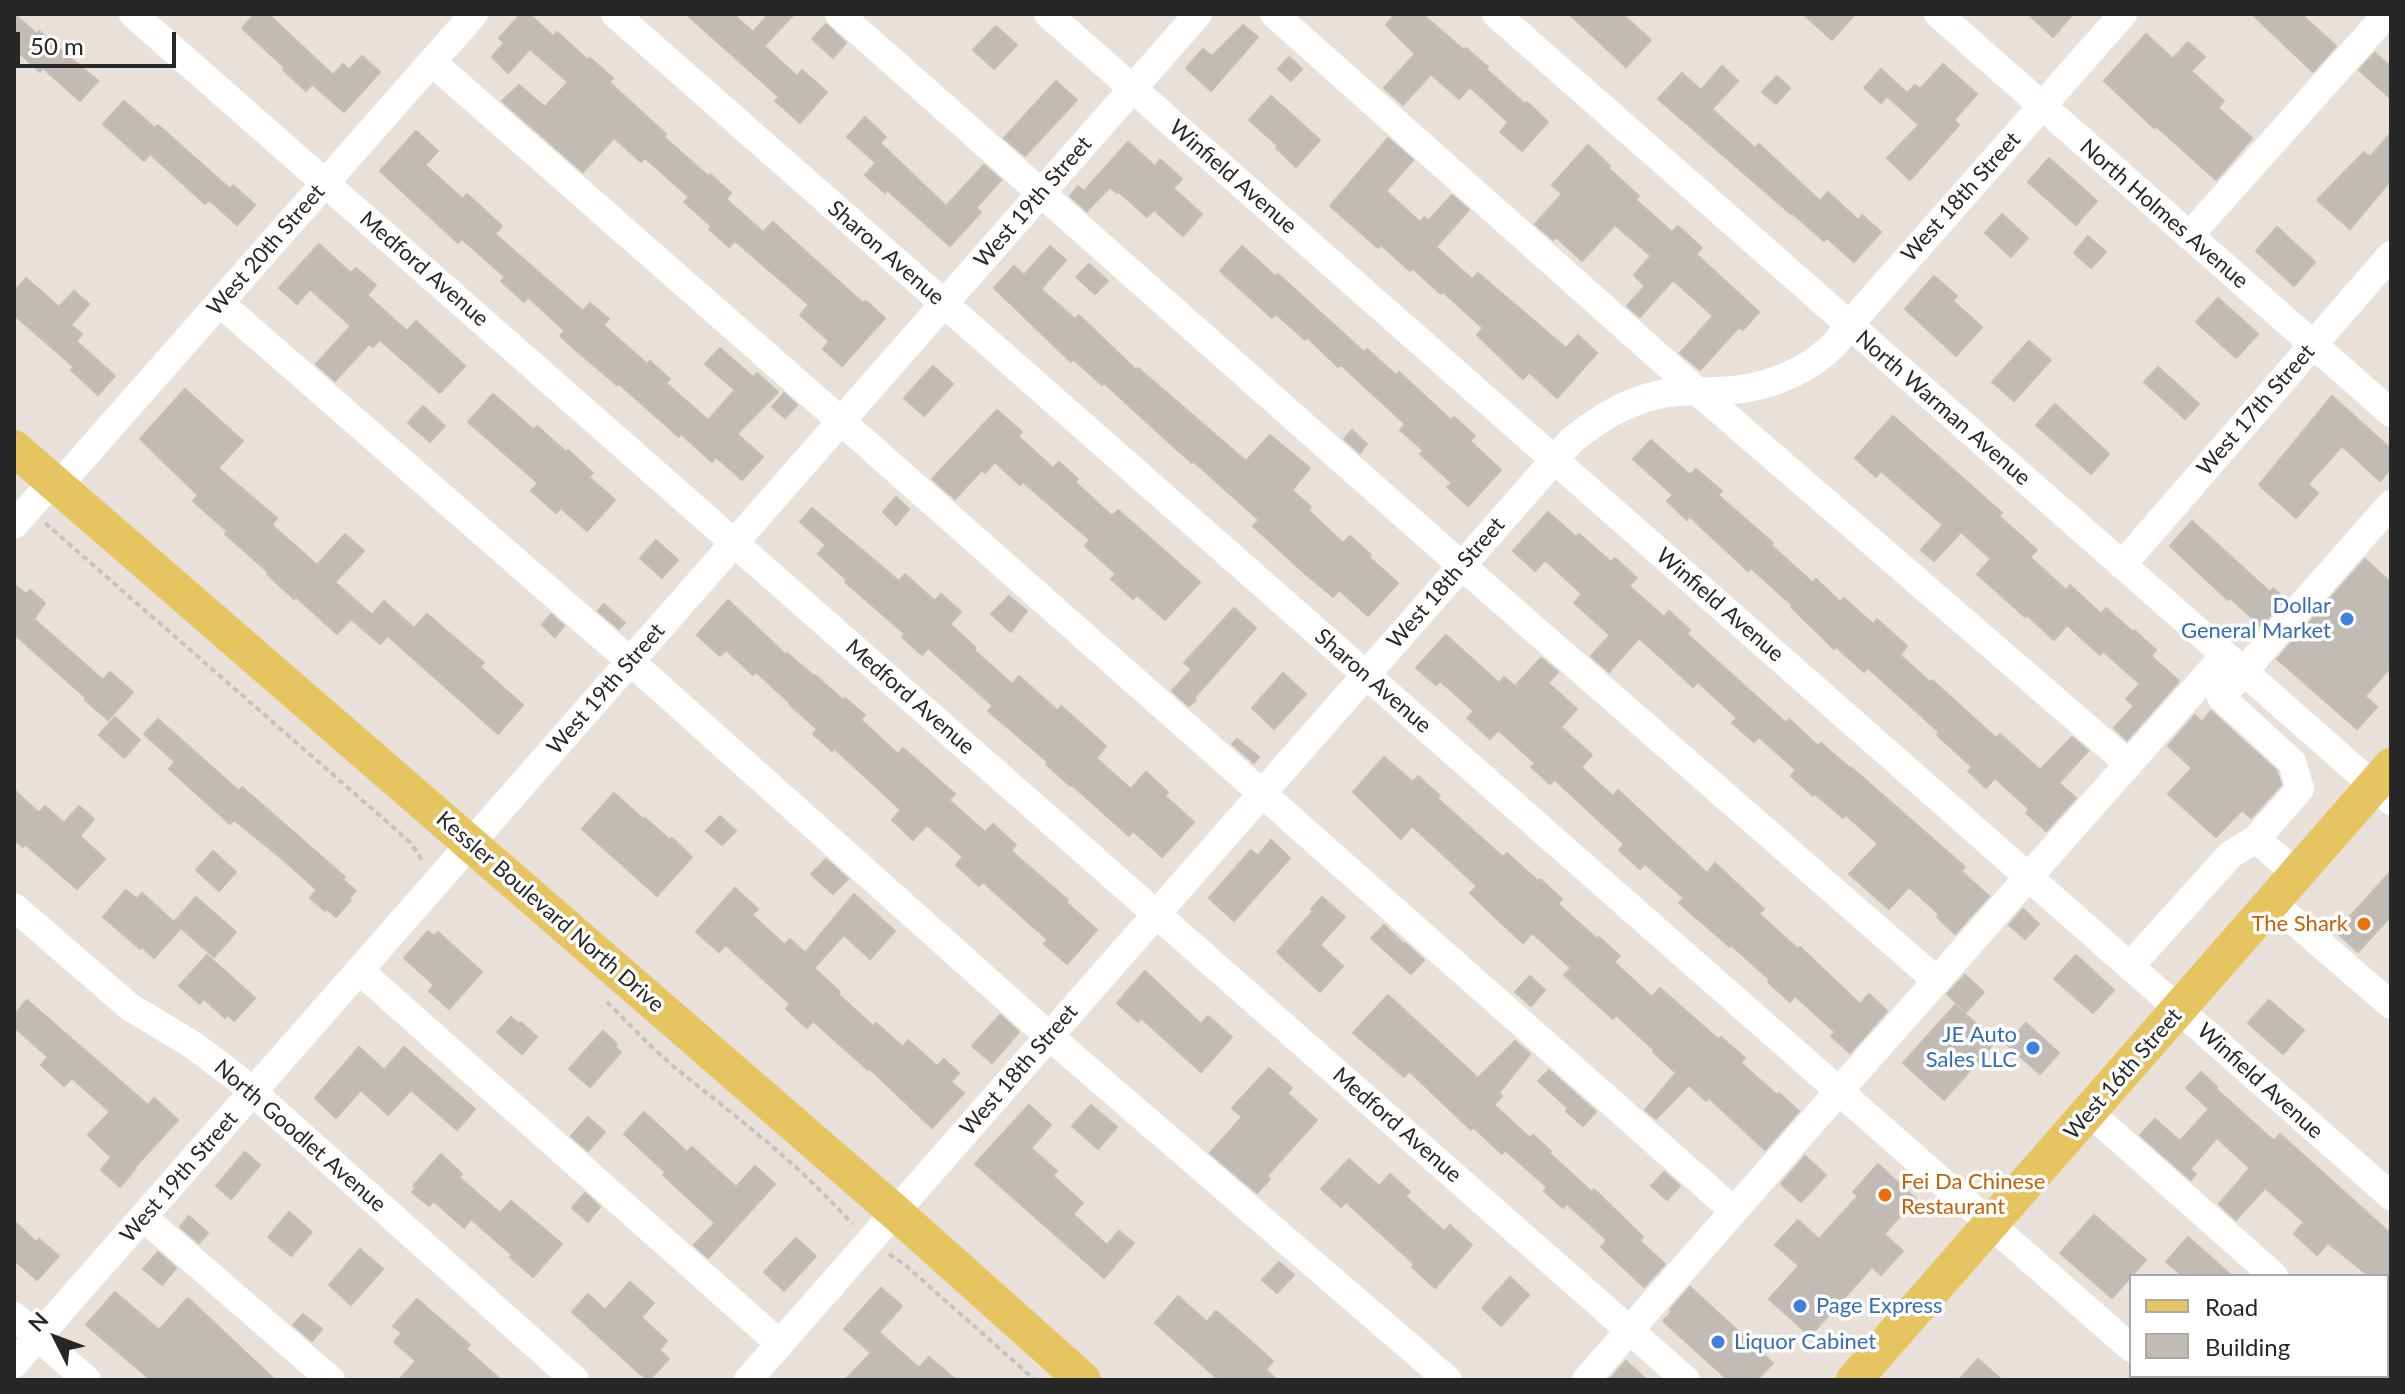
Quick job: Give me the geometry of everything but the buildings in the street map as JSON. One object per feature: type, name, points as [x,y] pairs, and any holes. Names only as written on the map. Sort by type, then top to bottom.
[{"type":"main road","name":"Kessler Boulevard North Drive","points":[[14,448],[38,500],[472,843],[1083,1380]]},
{"type":"main road","name":"West 16th Street","points":[[1854,1380],[2272,902],[2385,784]]},
{"type":"street","name":"Medford Avenue","points":[[133,14],[1686,1380]]},
{"type":"street","name":"West 20th Street","points":[[38,500],[220,303],[474,14]]},
{"type":"street","name":"Sharon Avenue","points":[[615,14],[2129,1346]]},
{"type":"street","points":[[839,14],[1462,566],[1937,981]]},
{"type":"street","name":"Winfield Avenue","points":[[1048,14],[2391,1196]]},
{"type":"street","name":"West 19th Street","points":[[14,1364],[1198,14]]},
{"type":"street","points":[[1274,14],[1696,390],[2129,764]]},
{"type":"street","name":"North Warman Avenue","points":[[1496,14],[2315,734],[2385,784]]},
{"type":"street","name":"North Holmes Avenue","points":[[1938,14],[2391,413]]},
{"type":"street","name":"West 18th Street","points":[[748,1380],[1585,428],[1619,408],[1657,395],[1755,387],[1783,378],[1826,353],[2123,14]]},
{"type":"street","points":[[2189,236],[2386,17]]},
{"type":"street","points":[[432,62],[1734,1211]]},
{"type":"street","name":"West 17th Street","points":[[2122,565],[2391,255]]},
{"type":"street","points":[[220,303],[630,661],[1049,1036],[1448,1380]]},
{"type":"street","points":[[1586,1380],[2129,764],[2391,504]]},
{"type":"street","points":[[2130,966],[2231,854],[2256,839],[2300,789],[2292,762],[2221,697],[2234,663]]},
{"type":"street","points":[[2292,762],[2315,734]]},
{"type":"street","points":[[2256,839],[2297,874]]},
{"type":"street","points":[[2272,902],[2391,1005]]},
{"type":"street","name":"North Goodlet Avenue","points":[[14,907],[130,1007],[202,1052],[253,1093],[575,1380]]},
{"type":"street","points":[[360,971],[780,1344]]},
{"type":"street","points":[[2089,1112],[2272,1274]]},
{"type":"street","points":[[143,1217],[331,1380]]},
{"type":"street","points":[[14,1316],[87,1380]]},
{"type":"path","points":[[38,500],[48,527],[410,842],[430,867],[447,872]]},
{"type":"path","points":[[604,999],[648,1044],[719,1100],[830,1199],[869,1242],[904,1264],[1035,1380]]},
{"type":"place","name":"Dollar General Market","points":[[2347,619]]},
{"type":"place","name":"The Shark","points":[[2364,924]]},
{"type":"place","name":"JE Auto Sales LLC","points":[[2033,1048]]},
{"type":"place","name":"Fei Da Chinese Restaurant","points":[[1885,1195]]},
{"type":"place","name":"Page Express","points":[[1800,1306]]},
{"type":"place","name":"Liquor Cabinet","points":[[1718,1342]]}]
